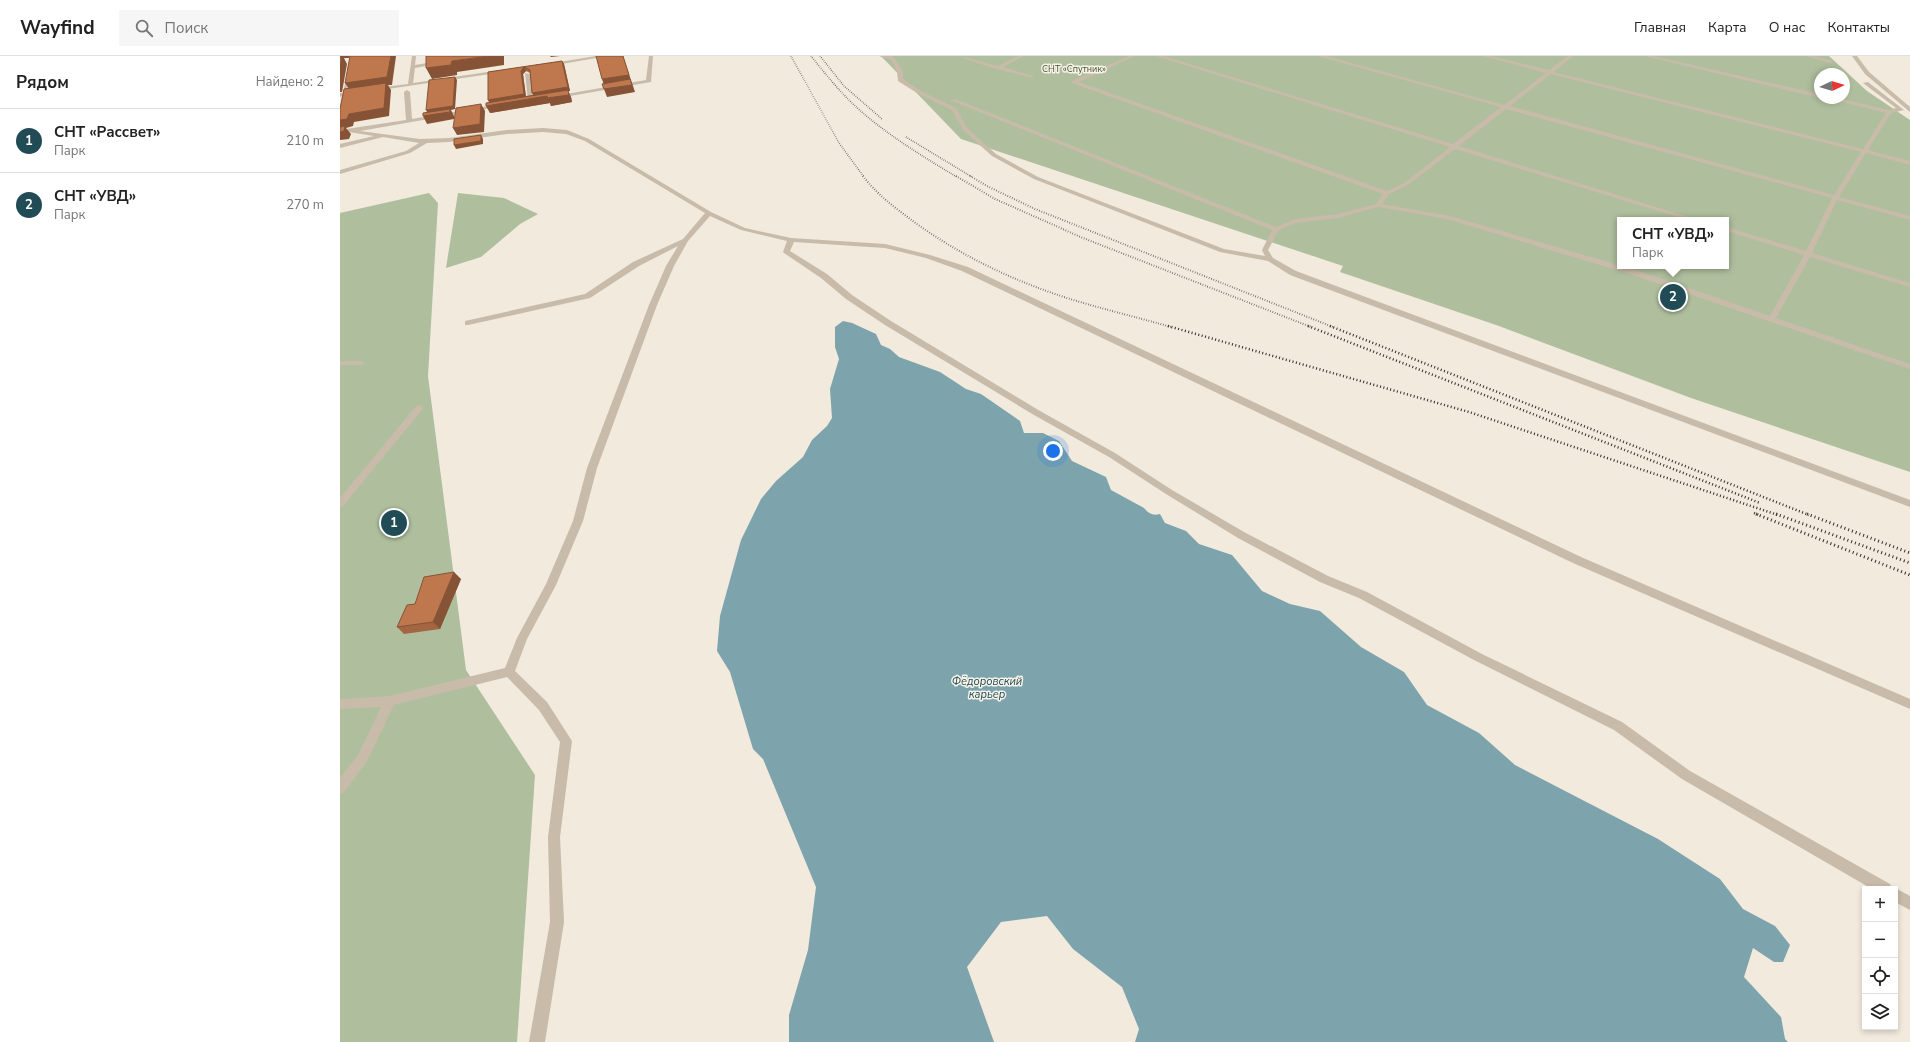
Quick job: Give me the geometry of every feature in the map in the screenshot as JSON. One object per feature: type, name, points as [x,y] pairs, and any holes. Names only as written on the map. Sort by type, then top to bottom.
[{"type":"street","points":[[410,85],[414,56]]},
{"type":"street","points":[[543,65],[606,56]]},
{"type":"street","points":[[524,102],[648,81],[651,56]]},
{"type":"street","points":[[881,56],[892,58],[900,71],[900,80],[954,109],[965,129],[994,155],[1036,178],[1222,251],[1270,259],[1293,273],[1910,504]]},
{"type":"street","points":[[998,68],[1022,56]]},
{"type":"street","points":[[1133,56],[1074,82],[1387,193]]},
{"type":"street","points":[[1158,56],[1453,148],[1685,217]]},
{"type":"street","points":[[1320,56],[1910,218]]},
{"type":"street","points":[[1485,56],[1910,163]]},
{"type":"street","points":[[1378,205],[1387,193],[1406,184],[1571,56]]},
{"type":"street","points":[[1647,56],[1814,95]]},
{"type":"street","points":[[1807,56],[1830,61]]},
{"type":"street","points":[[1854,56],[1867,73],[1910,110]]},
{"type":"street","points":[[964,58],[1031,77]]},
{"type":"street","points":[[340,120],[342,95],[350,59],[360,59]]},
{"type":"street","points":[[412,66],[443,62]]},
{"type":"street","points":[[367,91],[504,71]]},
{"type":"street","points":[[527,74],[531,101]]},
{"type":"street","points":[[1866,83],[1910,116]]},
{"type":"street","points":[[342,95],[360,92]]},
{"type":"street","points":[[407,92],[409,121]]},
{"type":"street","points":[[953,100],[1276,229]]},
{"type":"street","points":[[1850,103],[1889,112],[1900,109]]},
{"type":"street","points":[[340,132],[508,104]]},
{"type":"street","points":[[1772,319],[1808,254],[1835,198],[1889,112]]},
{"type":"street","points":[[351,130],[399,139],[427,140],[449,140],[507,132],[543,130],[567,132],[587,140],[709,213],[743,229],[791,240],[885,246],[928,256],[965,269],[1577,560],[1910,704]]},
{"type":"street","points":[[340,146],[386,136]]},
{"type":"street","points":[[340,172],[408,152],[427,140]]},
{"type":"street","points":[[1270,259],[1264,250],[1276,229],[1295,221],[1338,216],[1378,205],[1448,217],[1617,267]]},
{"type":"street","points":[[509,672],[522,638],[551,585],[578,522],[592,468],[647,319],[670,266],[685,240],[709,213]]},
{"type":"street","points":[[1729,230],[1910,285]]},
{"type":"street","points":[[468,323],[587,296],[636,264],[685,240]]},
{"type":"street","points":[[791,240],[786,252],[824,276],[855,301],[1037,413],[1112,455],[1214,520],[1324,579],[1363,594],[1478,657],[1618,726],[1686,775],[1880,886]]},
{"type":"street","points":[[1623,269],[1910,367]]},
{"type":"street","points":[[340,363],[361,362]]},
{"type":"street","points":[[340,504],[419,408]]},
{"type":"street","points":[[340,704],[390,701],[509,672]]},
{"type":"street","points":[[509,672],[543,706],[566,741],[554,837],[557,922],[537,1042]]},
{"type":"street","points":[[340,788],[362,759],[390,701]]},
{"type":"street","points":[[1898,897],[1910,903]]},
{"type":"green space","name":"СНТ «Спутник»","points":[[881,56],[1829,56],[1842,68],[1814,68],[1814,104],[1850,104],[1850,75],[1867,91],[1910,120],[1910,472],[1691,398],[1499,326],[1340,272],[1343,266],[961,139]]},
{"type":"green space","points":[[429,193],[438,203],[428,376],[466,670],[535,775],[517,1042],[340,1042],[340,213]]},
{"type":"green space","points":[[458,193],[504,198],[538,214],[520,224],[481,257],[446,268]]},
{"type":"water","name":"Фёдоровский карьер","points":[[843,321],[852,323],[876,334],[881,345],[890,349],[899,357],[940,372],[966,389],[981,394],[1020,421],[1024,433],[1043,433],[1059,441],[1072,461],[1106,477],[1111,490],[1144,508],[1151,514],[1160,514],[1165,523],[1186,531],[1199,544],[1232,555],[1262,591],[1290,604],[1320,611],[1361,647],[1404,672],[1427,705],[1479,733],[1515,765],[1658,839],[1720,879],[1743,909],[1775,926],[1790,945],[1783,962],[1774,962],[1753,948],[1744,977],[1781,1017],[1785,1039],[1788,1042],[1135,1042],[1139,1029],[1122,987],[1073,949],[1047,916],[1001,922],[967,967],[994,1042],[789,1042],[789,1015],[808,950],[816,887],[763,759],[753,749],[730,672],[717,651],[720,616],[741,540],[761,499],[776,481],[803,457],[812,440],[827,426],[832,418],[830,389],[839,359],[835,347],[835,327]]},
{"type":"building","points":[[350,56],[391,56],[387,77],[345,83]]},
{"type":"building","points":[[426,56],[489,56],[452,61],[451,65],[426,68]]},
{"type":"building","points":[[596,56],[623,56],[629,75],[602,79]]},
{"type":"building","points":[[340,57],[342,57],[340,69]]},
{"type":"building","points":[[562,61],[568,87],[532,93],[530,70],[524,67],[521,71],[524,94],[488,100],[488,72]]},
{"type":"building","points":[[455,77],[453,106],[426,110],[429,80]]},
{"type":"building","points":[[630,79],[632,85],[604,89],[602,84]]},
{"type":"building","points":[[386,83],[384,108],[349,114],[347,119],[340,120],[340,109],[344,89]]},
{"type":"building","points":[[568,90],[569,95],[547,98],[547,96],[486,106],[486,103]]},
{"type":"building","points":[[481,104],[480,124],[453,128],[456,108]]},
{"type":"building","points":[[450,109],[450,112],[423,116],[423,113]]},
{"type":"building","points":[[345,126],[344,131],[340,132],[340,127]]},
{"type":"building","points":[[481,135],[481,141],[454,145],[454,139]]},
{"type":"building","points":[[454,572],[433,622],[397,627],[407,605],[415,604],[424,577]]},
{"type":"railway","points":[[791,56],[839,143],[864,177]]},
{"type":"railway","points":[[811,56],[842,93],[863,113],[897,139],[957,177]]},
{"type":"railway","points":[[820,56],[844,86],[882,119]]},
{"type":"railway","points":[[906,137],[972,177]]},
{"type":"railway","points":[[863,176],[882,196],[917,224],[949,245],[983,264],[1019,280],[1069,299],[1171,327]]},
{"type":"railway","points":[[956,176],[995,199],[1083,238],[1311,327]]},
{"type":"railway","points":[[970,176],[989,187],[1035,209],[1333,327]]},
{"type":"railway","points":[[1168,326],[1469,412],[1778,515]]},
{"type":"railway","points":[[1308,326],[1760,503]]},
{"type":"railway","points":[[1330,326],[1809,515]]},
{"type":"railway","points":[[1754,513],[1759,515]]},
{"type":"railway","points":[[1756,514],[1910,575]]},
{"type":"railway","points":[[1776,514],[1910,563]]},
{"type":"railway","points":[[1807,514],[1910,553]]},
{"type":"place","name":"СНТ «УВД»","points":[[1673,297]]},
{"type":"place","name":"СНТ «Рассвет»","points":[[394,523]]}]
